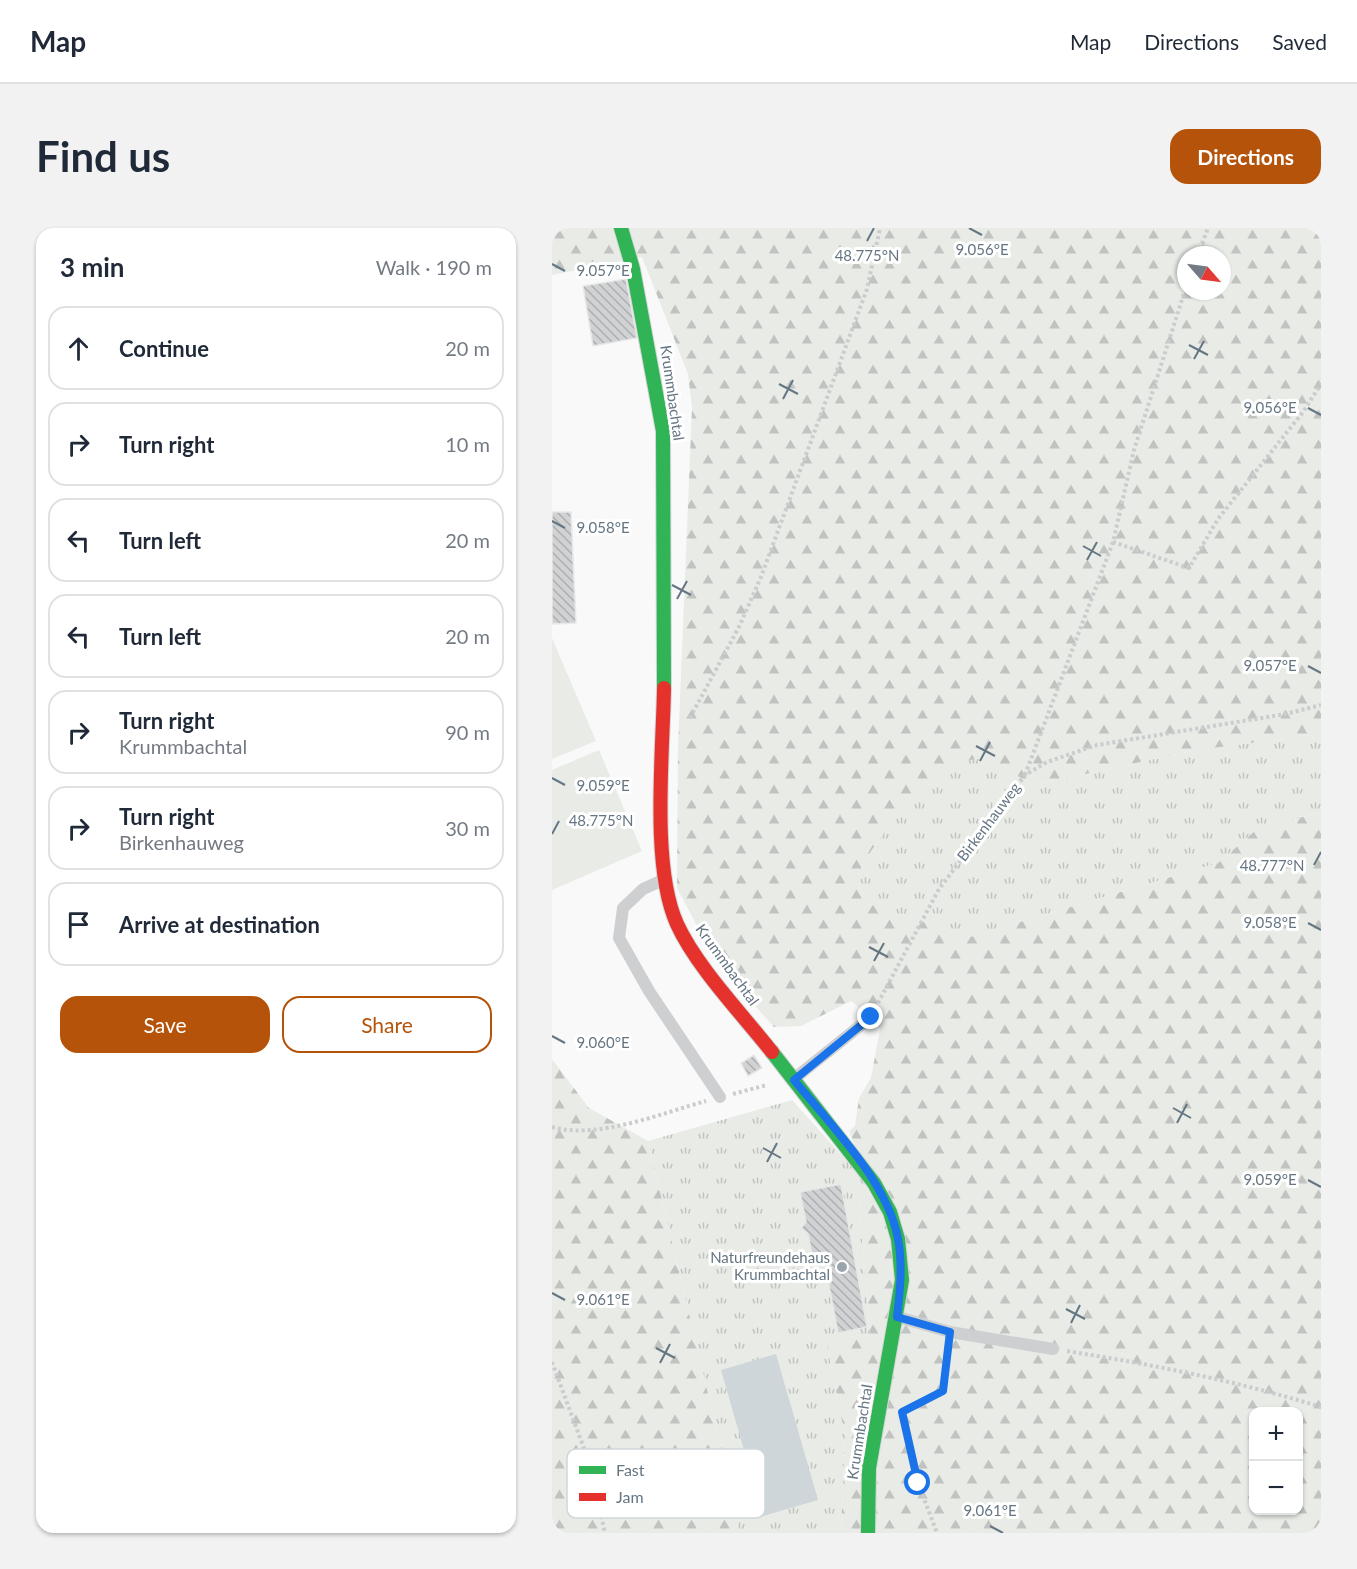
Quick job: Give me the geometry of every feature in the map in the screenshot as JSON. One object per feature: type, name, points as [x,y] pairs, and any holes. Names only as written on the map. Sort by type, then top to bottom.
[{"type":"street","name":"Krummbachtal","points":[[621,228],[638,291],[663,431],[665,617],[661,835],[664,879],[677,924],[693,951],[874,1183],[890,1212],[898,1239],[902,1280],[869,1468],[868,1533]]},
{"type":"lane","points":[[664,879],[643,889],[623,908],[619,938],[649,991],[720,1097]]},
{"type":"lane","points":[[794,1080],[871,1017]]},
{"type":"lane","points":[[897,1317],[950,1332],[1053,1349]]},
{"type":"path","points":[[687,723],[740,625],[760,577],[867,289],[880,228]]},
{"type":"path","points":[[1201,246],[1208,228]]},
{"type":"path","points":[[1025,775],[1113,542],[1134,450],[1182,300]]},
{"type":"path","points":[[1113,542],[1189,568],[1218,519],[1304,412],[1321,384]]},
{"type":"path","name":"Birkenhauweg","points":[[871,1017],[939,889],[1025,775],[1056,759],[1097,745],[1286,714],[1321,705]]},
{"type":"path","points":[[552,1127],[567,1132],[600,1129],[794,1080]]},
{"type":"path","points":[[902,1412],[943,1391],[950,1332]]},
{"type":"path","points":[[1053,1349],[1179,1369],[1254,1386],[1321,1407]]},
{"type":"path","points":[[552,1362],[584,1449]]},
{"type":"path","points":[[904,1422],[918,1483],[937,1533]]},
{"type":"path","points":[[602,1518],[605,1533]]},
{"type":"green space","points":[[552,228],[1321,228],[1321,739],[1309,735],[1191,751],[1035,785],[982,758],[956,763],[904,804],[864,861],[859,886],[866,903],[970,937],[1218,863],[1256,830],[1321,812],[1321,1533],[841,1533],[845,1436],[826,1340],[870,1334],[859,1201],[871,1188],[849,1131],[855,1126],[859,1098],[871,1078],[880,1029],[871,1017],[851,1001],[801,1026],[774,1027],[716,962],[677,888],[678,748],[692,408],[688,374],[642,257],[552,275]]},
{"type":"green space","points":[[552,638],[596,741],[552,759]]},
{"type":"green space","points":[[1309,735],[1321,739],[1321,812],[1256,830],[1218,863],[970,937],[866,903],[859,886],[864,861],[904,804],[956,763],[982,758],[1035,785],[1191,751]]},
{"type":"green space","points":[[599,750],[642,851],[552,890],[552,770]]},
{"type":"green space","points":[[552,1059],[589,1108],[648,1141],[721,1449],[567,1449],[567,1518],[737,1518],[738,1533],[552,1533]]},
{"type":"green space","points":[[792,1100],[871,1188],[859,1201],[870,1334],[826,1340],[845,1436],[841,1533],[738,1533],[737,1518],[765,1518],[765,1449],[721,1449],[648,1141]]},
{"type":"shaded area","points":[[776,1354],[818,1500],[765,1515],[765,1449],[744,1449],[721,1370]]},
{"type":"building","points":[[626,279],[637,338],[593,346],[583,286]]},
{"type":"building","points":[[552,512],[571,512],[576,623],[552,624]]},
{"type":"building","points":[[754,1055],[762,1068],[748,1076],[741,1063]]},
{"type":"building","name":"Naturfreundehaus Krummbachtal","points":[[841,1184],[867,1327],[838,1333],[828,1280],[832,1280],[826,1252],[812,1255],[808,1234],[801,1228],[806,1222],[800,1192]]},
{"type":"traffic: fast","points":[[621,228],[633,269],[663,431],[664,688]]},
{"type":"traffic: fast","points":[[772,1052],[874,1183],[890,1212],[898,1239],[902,1280],[869,1468],[868,1533]]},
{"type":"traffic: jam","points":[[664,688],[660,809],[664,872],[669,900],[685,940],[720,990],[772,1052]]},
{"type":"place","name":"Naturfreundehaus Krummbachtal","points":[[842,1267]]},
{"type":"route","points":[[871,1017],[794,1080],[874,1183],[890,1212],[898,1239],[902,1280],[897,1317],[950,1332],[943,1391],[902,1412],[918,1483]]}]
